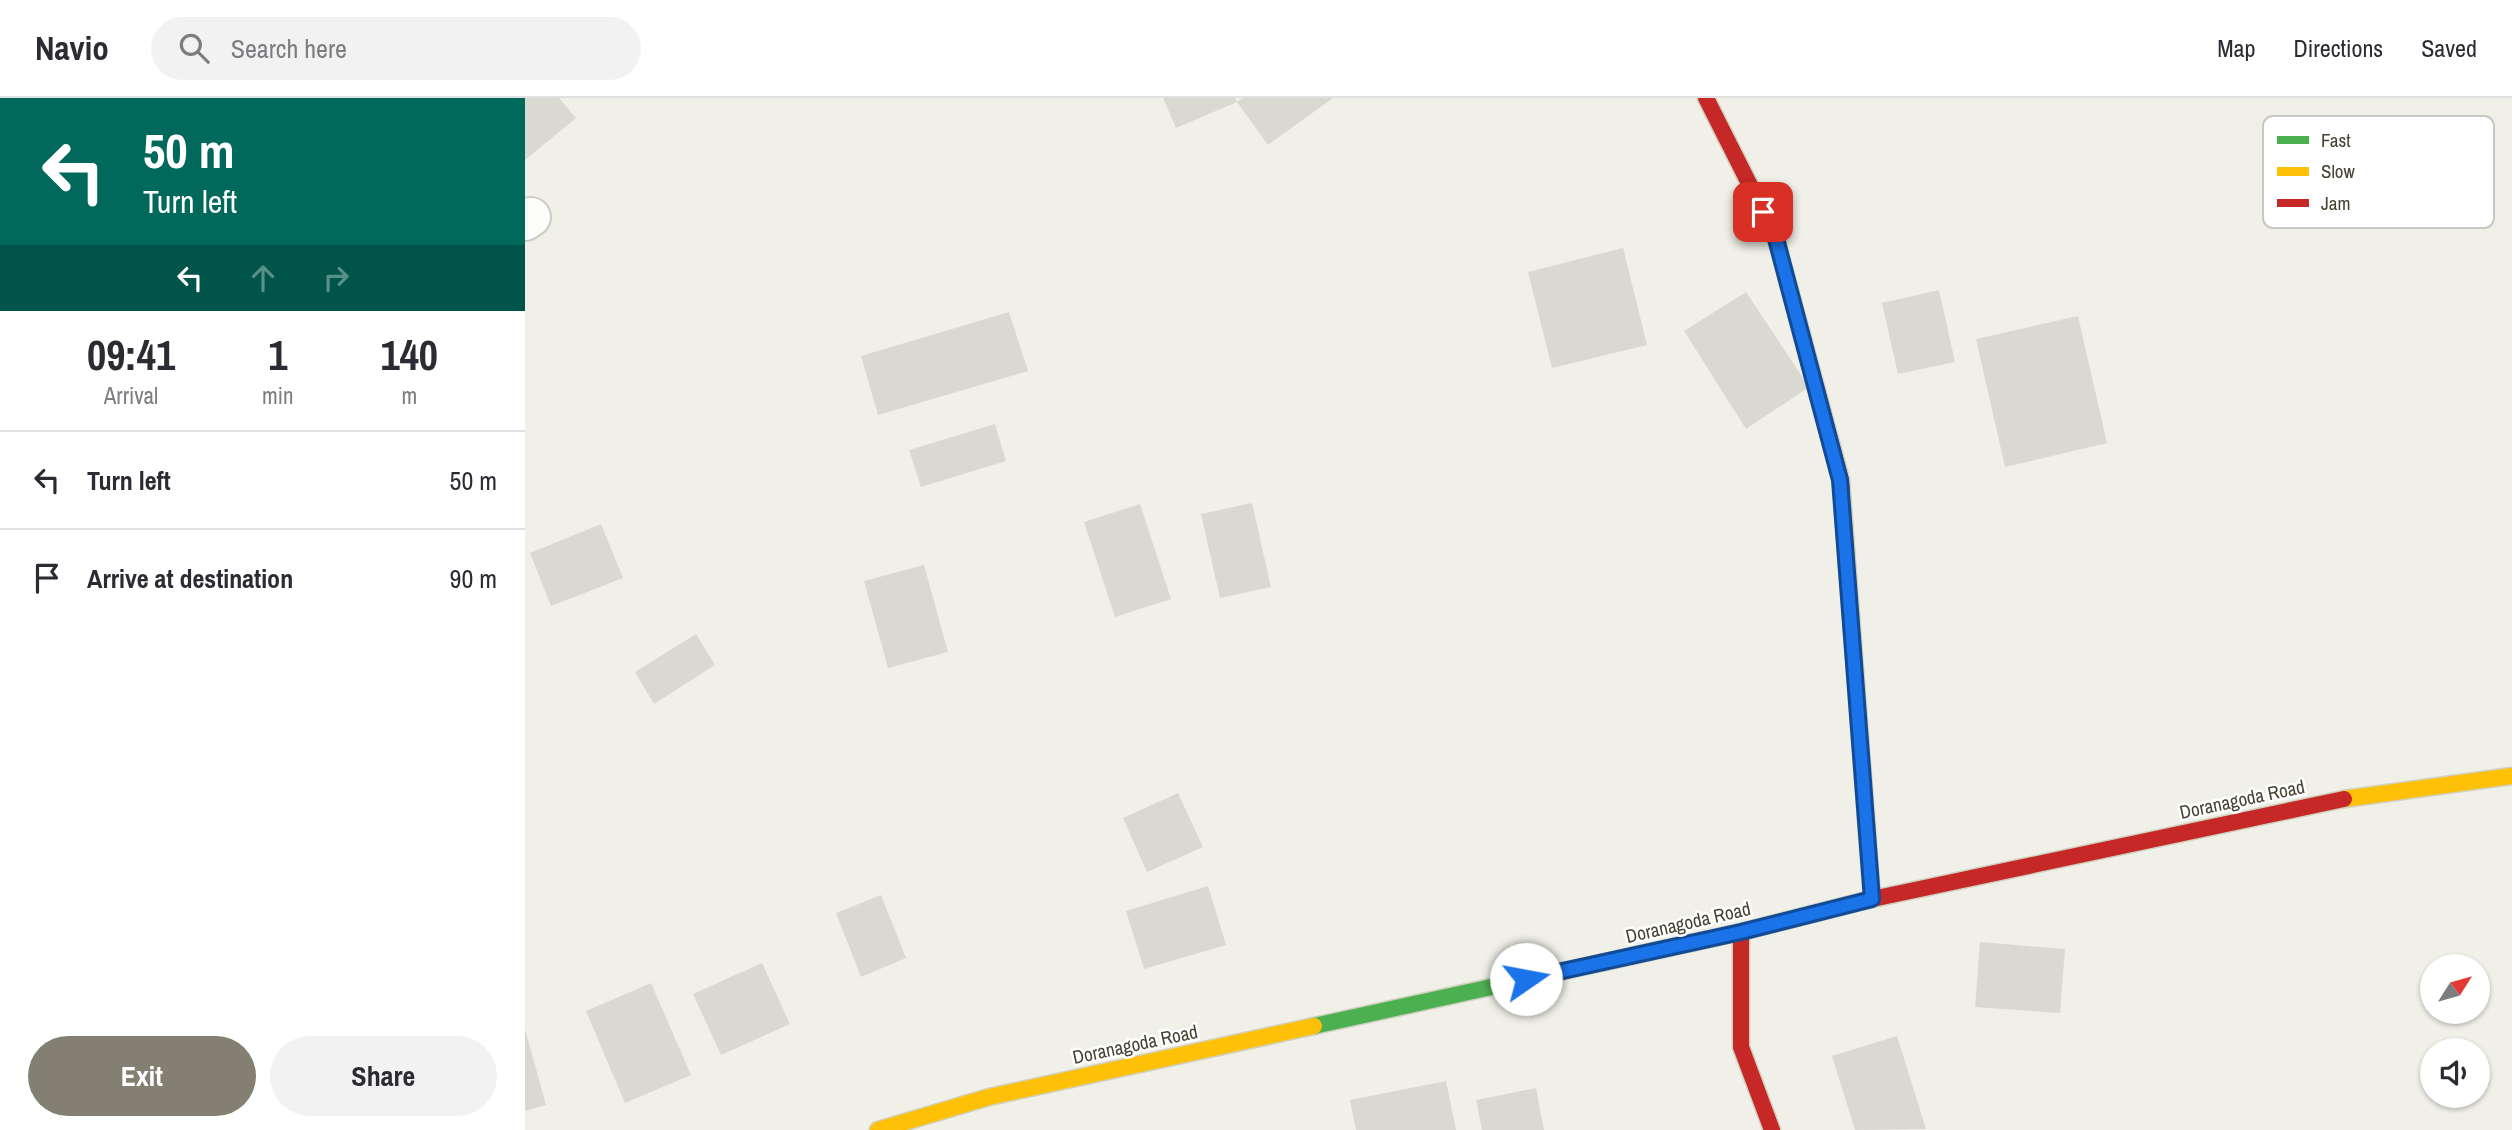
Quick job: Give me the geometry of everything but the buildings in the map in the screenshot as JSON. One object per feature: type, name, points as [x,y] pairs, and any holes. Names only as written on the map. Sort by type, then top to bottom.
[{"type":"street","points":[[1706,98],[1775,235],[1840,480],[1872,899]]},
{"type":"street","name":"Doranagoda Road","points":[[878,1130],[989,1097],[1741,932],[1872,899],[2353,797],[2512,776]]},
{"type":"street","points":[[1741,932],[1741,1047],[1772,1130]]},
{"type":"traffic: fast","points":[[1314,1026],[1741,932],[1863,901]]},
{"type":"traffic: slow","points":[[1842,495],[1872,899]]},
{"type":"traffic: slow","points":[[2344,799],[2512,776]]},
{"type":"traffic: slow","points":[[878,1130],[989,1097],[1314,1026]]},
{"type":"traffic: jam","points":[[1706,98],[1775,235],[1841,480],[1842,495]]},
{"type":"traffic: jam","points":[[1863,901],[2344,799]]},
{"type":"traffic: jam","points":[[1741,932],[1741,1047],[1772,1130]]},
{"type":"route","points":[[1526,979],[1741,932],[1872,899],[1840,480],[1775,235],[1763,212]]}]
